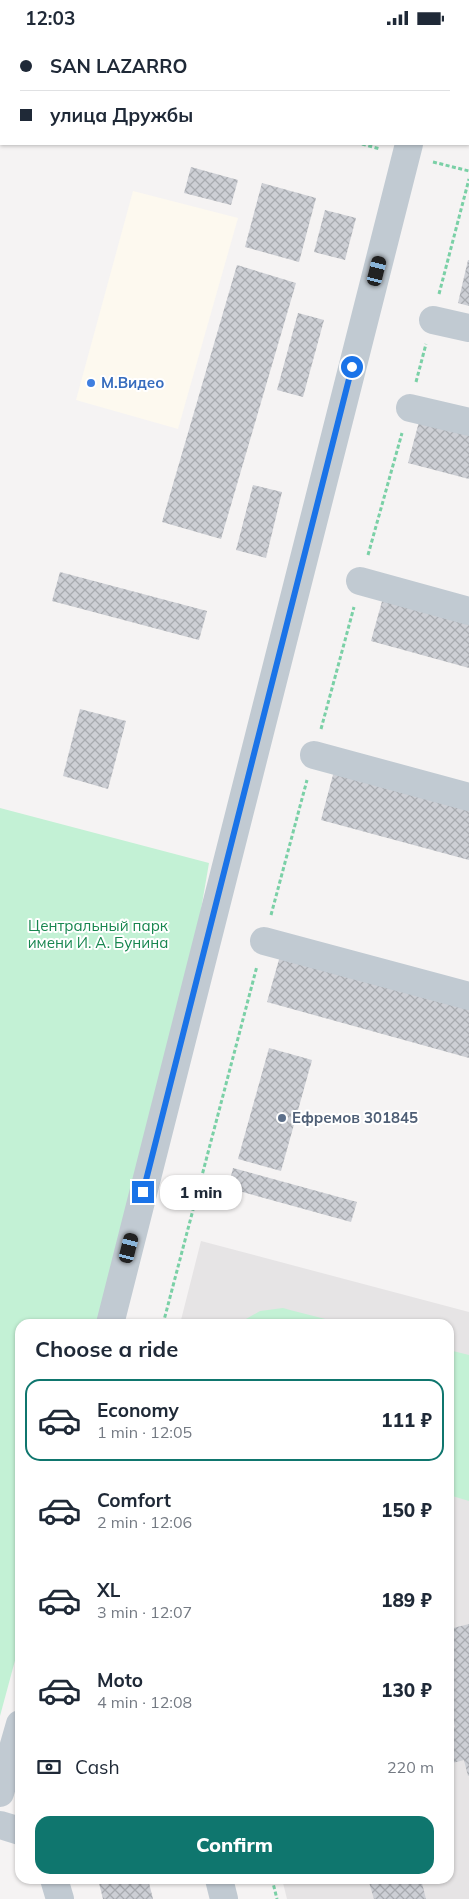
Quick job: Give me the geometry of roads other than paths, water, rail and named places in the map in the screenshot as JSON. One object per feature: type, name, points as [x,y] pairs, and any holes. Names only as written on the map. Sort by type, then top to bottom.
[{"type":"street","points":[[111,1319],[409,145]]},
{"type":"street","points":[[433,320],[469,328]]},
{"type":"street","points":[[410,408],[469,423]]},
{"type":"street","points":[[360,581],[469,611]]},
{"type":"street","points":[[314,755],[469,797]]},
{"type":"street","points":[[264,941],[469,996]]},
{"type":"street","points":[[0,1793],[15,1741]]},
{"type":"street","points":[[0,1825],[15,1830]]},
{"type":"street","points":[[56,1884],[60,1899]]},
{"type":"street","points":[[220,1884],[224,1899]]},
{"type":"place","name":"М.Видео","points":[[91,383]]},
{"type":"place","name":"Ефремов 301845","points":[[282,1118]]},
{"type":"park label","name":"Центральный парк имени И. А. Бунина","points":[[98,934]]}]
